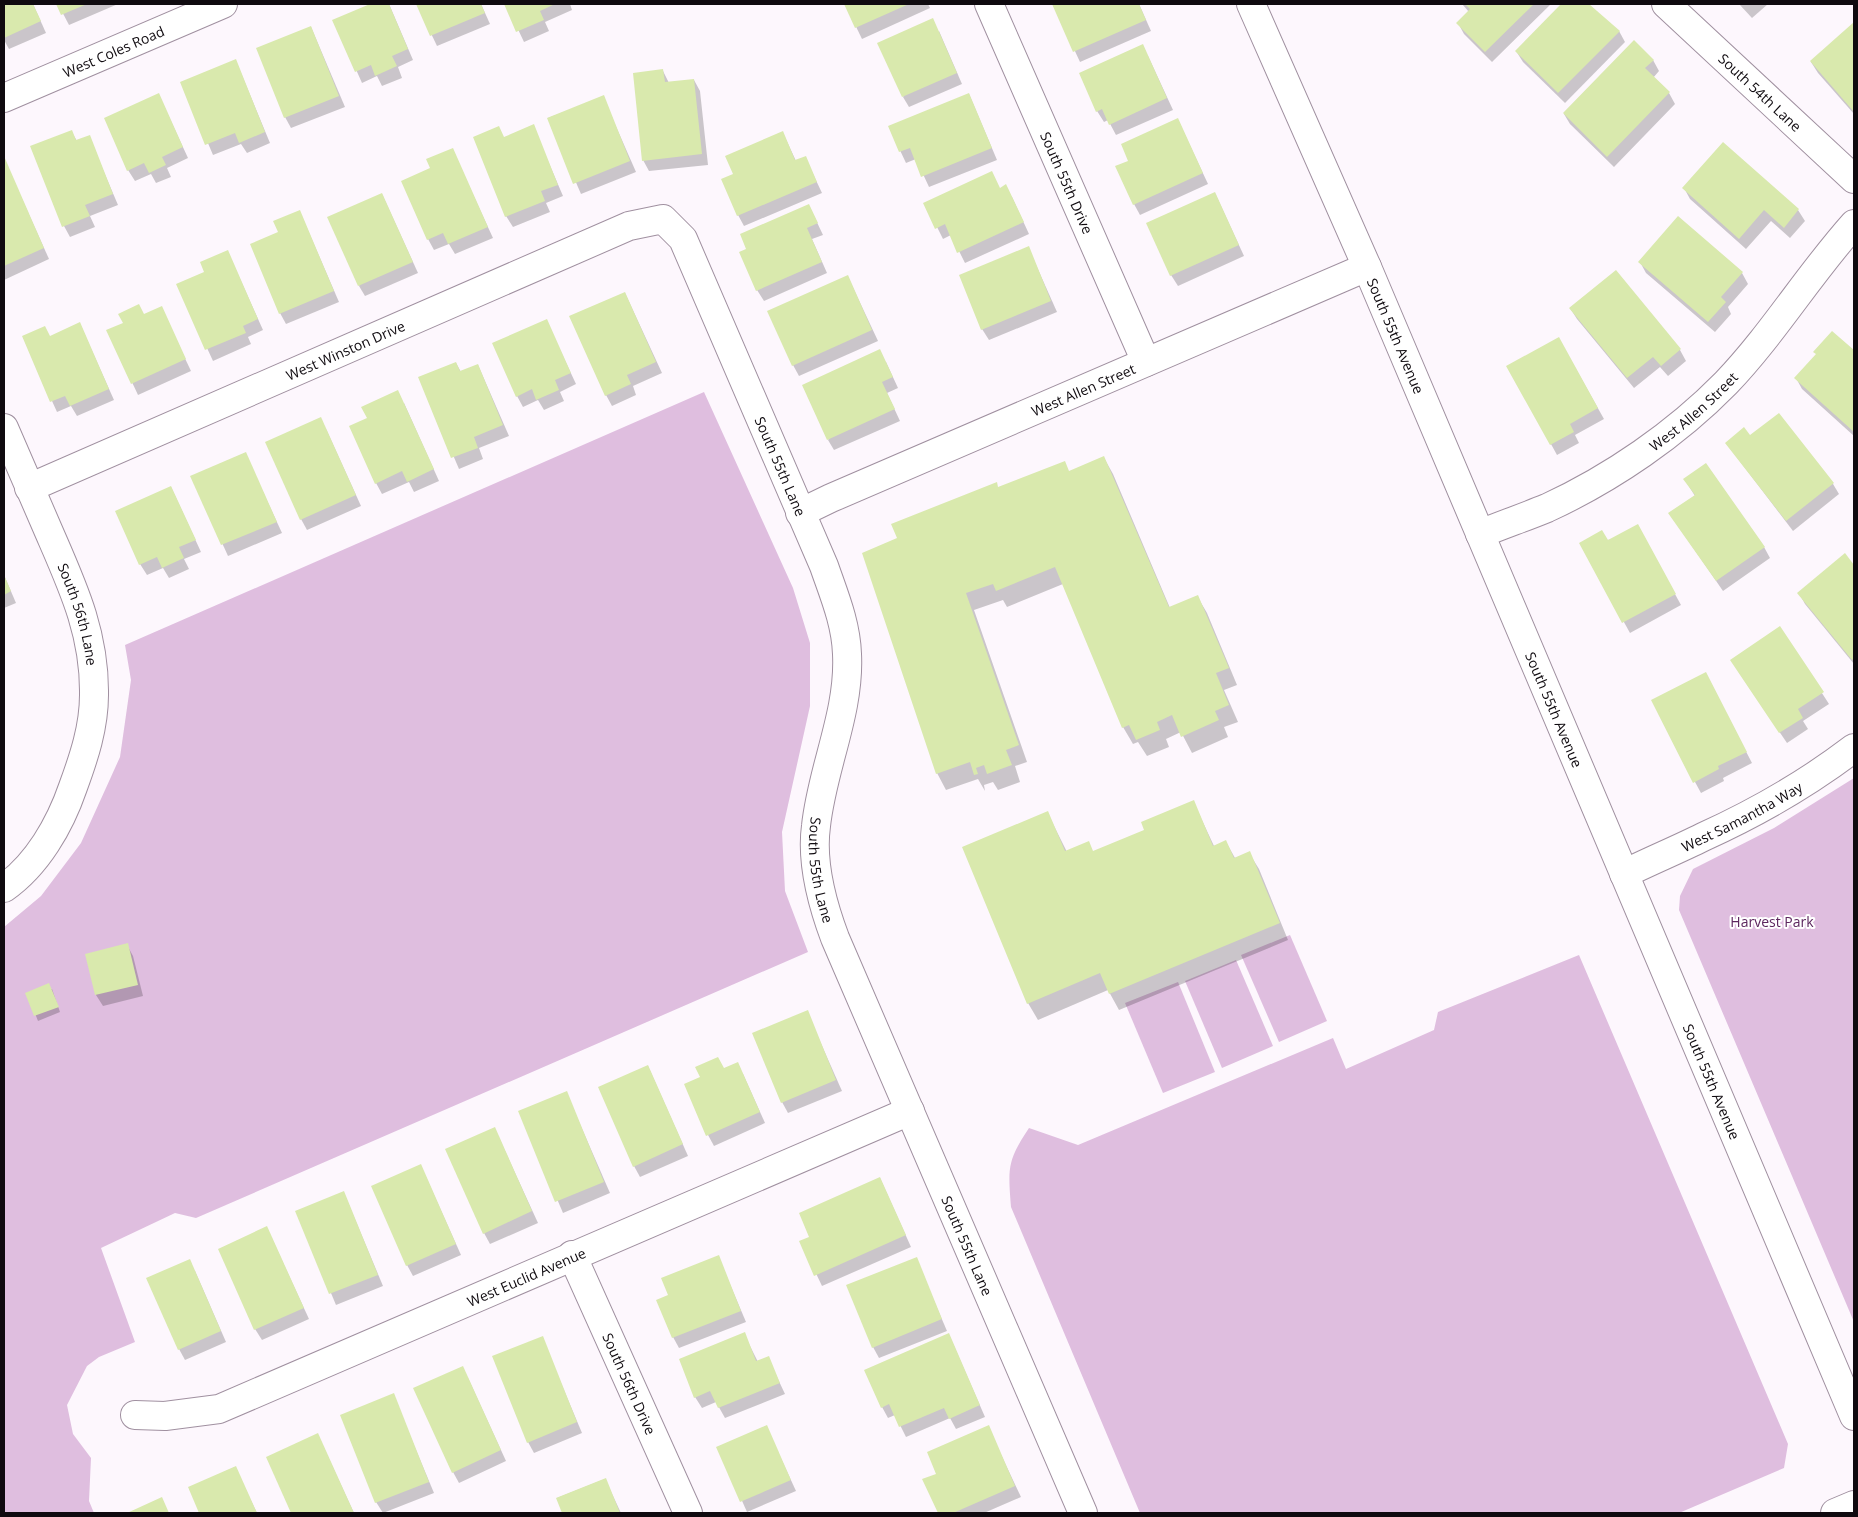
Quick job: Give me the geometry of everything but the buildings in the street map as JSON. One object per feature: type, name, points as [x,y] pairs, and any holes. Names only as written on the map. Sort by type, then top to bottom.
[{"type":"street","name":"West Coles Road","points":[[4,98],[223,4]]},
{"type":"street","name":"South 55th Drive","points":[[989,4],[1146,362]]},
{"type":"street","name":"South 55th Avenue","points":[[1251,4],[1367,267],[1854,1416]]},
{"type":"street","name":"South 54th Lane","points":[[1666,4],[1854,179]]},
{"type":"street","name":"West Winston Drive","points":[[29,488],[629,226],[663,219]]},
{"type":"street","name":"South 55th Lane","points":[[663,219],[683,239],[824,566],[840,612],[847,654],[843,707],[815,828],[818,869],[824,908],[835,938],[1083,1513]]},
{"type":"street","name":"West Allen Street","points":[[1480,534],[1545,508],[1589,487],[1634,460],[1675,427],[1726,383],[1854,224]]},
{"type":"street","name":"West Allen Street","points":[[800,513],[1367,267]]},
{"type":"street","name":"South 56th Lane","points":[[4,428],[80,604],[93,660],[94,696],[88,745],[65,811],[18,878],[4,888]]},
{"type":"street","name":"West Samantha Way","points":[[1624,874],[1658,856],[1703,838],[1759,809],[1829,767],[1854,748]]},
{"type":"street","name":"West Euclid Avenue","points":[[136,1414],[165,1416],[219,1409],[572,1255],[910,1111]]},
{"type":"street","name":"South 56th Drive","points":[[572,1255],[688,1513]]},
{"type":"street","points":[[1835,1513],[1854,1505]]},
{"type":"green space","points":[[704,392],[793,588],[810,643],[810,706],[782,832],[785,891],[808,952],[196,1218],[175,1213],[101,1248],[135,1342],[99,1357],[87,1366],[67,1405],[73,1434],[91,1458],[89,1501],[94,1513],[4,1513],[4,927],[41,896],[81,843],[120,757],[131,680],[125,645]]},
{"type":"green space","name":"Harvest Park","points":[[1854,778],[1854,1322],[1679,910],[1680,896],[1693,869],[1774,828]]},
{"type":"green space","points":[[1290,935],[1327,1021],[1279,1042],[1241,955]]},
{"type":"green space","points":[[1579,955],[1788,1444],[1784,1468],[1679,1513],[1140,1513],[1011,1207],[1009,1183],[1011,1165],[1016,1149],[1029,1128],[1078,1145],[1333,1038],[1346,1069],[1434,1030],[1438,1012]]},
{"type":"green space","points":[[1236,960],[1273,1046],[1222,1068],[1185,981]]},
{"type":"green space","points":[[1178,982],[1215,1072],[1163,1093],[1125,1003]]}]
